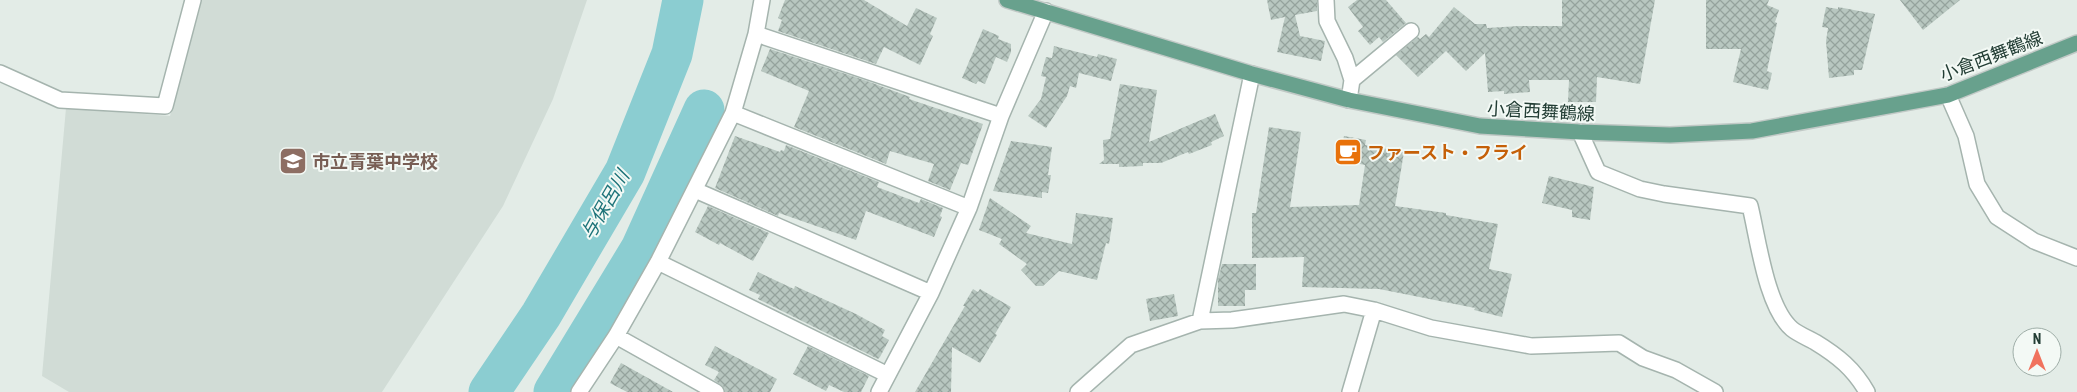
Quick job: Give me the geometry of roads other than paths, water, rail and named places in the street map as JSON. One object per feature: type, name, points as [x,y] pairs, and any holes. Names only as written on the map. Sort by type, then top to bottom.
[{"type":"main road","name":"小倉西舞鶴線","points":[[1007,0],[1252,74],[1349,100],[1480,126],[1580,132],[1670,135],[1752,131],[1948,95],[2077,43]]},
{"type":"street","points":[[0,72],[60,100],[165,106],[193,0]]},
{"type":"street","points":[[579,392],[616,336],[658,262],[733,113],[756,34],[762,0]]},
{"type":"street","points":[[1326,0],[1327,21],[1345,58],[1352,80],[1349,100]]},
{"type":"street","points":[[879,392],[930,293],[969,208],[1001,116],[1046,11]]},
{"type":"street","points":[[1352,80],[1411,31]]},
{"type":"street","points":[[756,34],[1001,116]]},
{"type":"street","points":[[1200,321],[1252,74]]},
{"type":"street","points":[[1948,95],[1966,136],[1977,184],[1997,218],[2034,242],[2077,258]]},
{"type":"street","points":[[733,113],[969,208]]},
{"type":"street","points":[[1580,132],[1598,172],[1640,189],[1750,206],[1767,282],[1779,312],[1791,328],[1832,352],[1857,374],[1867,392]]},
{"type":"street","points":[[695,190],[930,293]]},
{"type":"street","points":[[658,262],[888,375]]},
{"type":"street","points":[[1078,392],[1131,345],[1200,321],[1232,320],[1344,304],[1374,310],[1431,328],[1531,346],[1619,343],[1643,358],[1676,370],[1715,392]]},
{"type":"street","points":[[1350,392],[1374,310]]},
{"type":"street","points":[[616,336],[716,392]]},
{"type":"waterway","name":"与保呂川","points":[[489,392],[541,315],[625,172],[672,54],[683,0]]},
{"type":"waterway","points":[[554,392],[641,249],[704,110]]},
{"type":"place","name":"ファースト・フライ","points":[[1348,152]]},
{"type":"place","name":"市立青葉中学校","points":[[293,161]]}]
